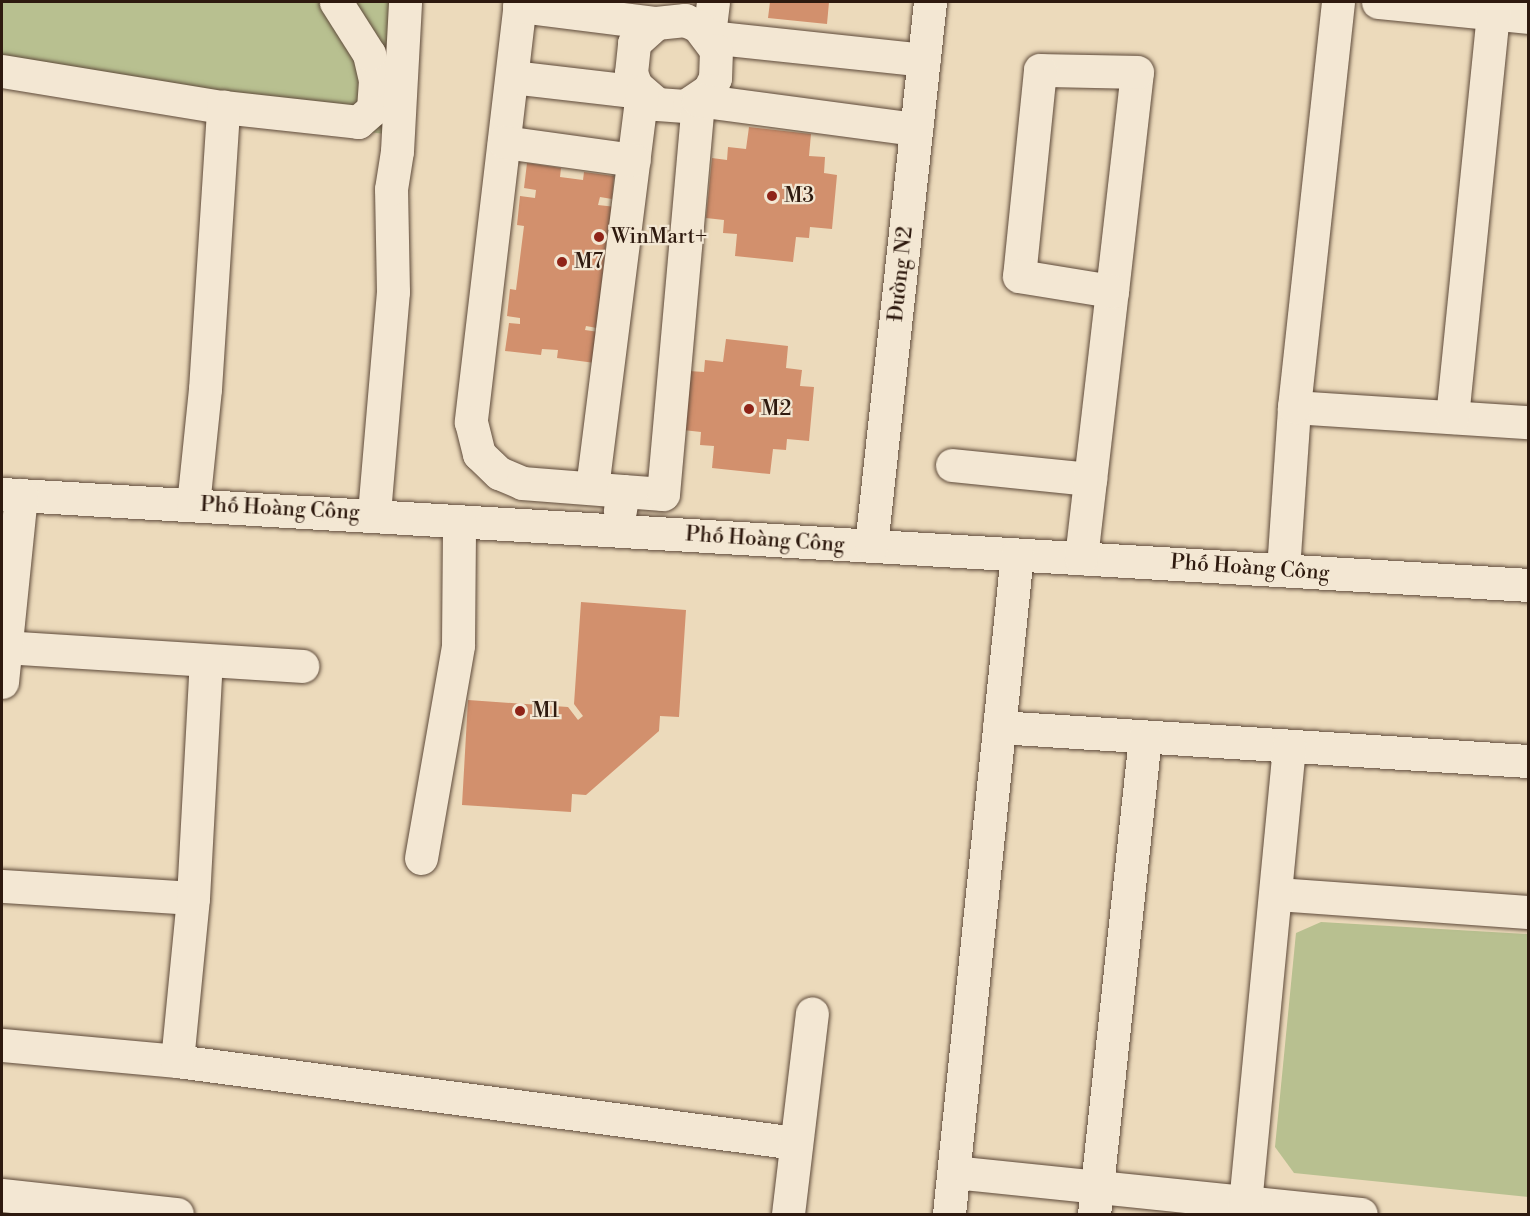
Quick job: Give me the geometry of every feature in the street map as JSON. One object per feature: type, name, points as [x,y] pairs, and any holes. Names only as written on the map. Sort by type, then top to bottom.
[{"type":"street","points":[[2,70],[223,106],[347,124],[358,123],[373,109],[375,80],[369,54],[336,2]]},
{"type":"street","points":[[374,513],[393,292],[391,189],[397,151],[405,2]]},
{"type":"street","points":[[709,37],[712,2]]},
{"type":"street","name":"Đường N2","points":[[871,546],[930,2]]},
{"type":"street","points":[[1283,570],[1294,407],[1338,2]]},
{"type":"street","points":[[1378,2],[1493,8],[1528,17]]},
{"type":"street","points":[[519,4],[657,12],[685,20],[709,37],[716,50],[715,78],[698,100],[663,494],[522,483],[499,473],[478,454],[471,422],[519,4]]},
{"type":"street","points":[[1452,417],[1493,8]]},
{"type":"street","points":[[657,12],[634,43],[630,57],[631,72],[642,92],[657,104],[671,107],[698,100],[916,129]]},
{"type":"street","points":[[709,37],[924,60]]},
{"type":"street","points":[[1081,558],[1112,291],[1137,72],[1040,70],[1019,276],[1112,291]]},
{"type":"street","points":[[512,77],[642,92]]},
{"type":"street","points":[[618,529],[608,490],[634,160],[642,92]]},
{"type":"street","points":[[193,505],[205,389],[223,106]]},
{"type":"street","points":[[504,142],[634,160]]},
{"type":"street","points":[[1294,407],[1528,422]]},
{"type":"street","points":[[952,465],[1090,479]]},
{"type":"street","points":[[2,682],[11,495]]},
{"type":"street","name":"Phố Hoàng Công","points":[[11,495],[374,513],[459,521],[1528,585]]},
{"type":"street","points":[[421,858],[459,645],[459,521]]},
{"type":"street","points":[[949,1215],[1017,554]]},
{"type":"street","points":[[3,647],[302,666]]},
{"type":"street","points":[[177,1061],[193,897],[206,660]]},
{"type":"street","points":[[999,727],[1528,761]]},
{"type":"street","points":[[1096,1201],[1145,736]]},
{"type":"street","points":[[1245,1208],[1289,746]]},
{"type":"street","points":[[2,886],[193,897]]},
{"type":"street","points":[[1276,894],[1528,912]]},
{"type":"street","points":[[788,1215],[812,1013]]},
{"type":"street","points":[[2,1045],[177,1061],[796,1143]]},
{"type":"street","points":[[954,1172],[1096,1201],[1361,1215]]},
{"type":"street","points":[[2,1195],[177,1215]]},
{"type":"green space","points":[[2,2],[395,2],[385,134],[2,88]]},
{"type":"green space","points":[[1321,922],[1528,934],[1528,1197],[1294,1173],[1275,1147],[1296,933]]},
{"type":"building","points":[[770,2],[829,2],[827,24],[768,18]]},
{"type":"building","name":"M3","points":[[749,127],[811,134],[809,156],[825,157],[824,173],[837,175],[832,229],[810,227],[809,238],[796,237],[793,262],[735,256],[737,234],[723,233],[724,220],[706,218],[712,158],[727,160],[728,147],[746,149]]},
{"type":"building","name":"M7","points":[[527,163],[561,168],[560,177],[583,180],[584,172],[614,176],[612,199],[600,197],[598,205],[616,207],[612,236],[607,235],[600,297],[602,329],[586,326],[585,330],[599,332],[595,363],[557,358],[558,350],[542,349],[541,355],[505,351],[509,323],[520,324],[520,318],[507,316],[510,289],[516,290],[524,226],[517,225],[520,196],[535,198],[536,190],[524,188]]},
{"type":"building","name":"M2","points":[[726,339],[788,346],[786,368],[802,370],[800,386],[814,387],[809,441],[787,439],[786,450],[773,449],[770,474],[712,468],[714,446],[700,445],[701,432],[683,430],[689,371],[704,372],[705,360],[723,362]]},
{"type":"building","name":"M1","points":[[581,602],[686,610],[679,717],[660,716],[659,731],[586,795],[572,794],[571,812],[462,805],[468,700],[568,707],[578,720],[583,716],[574,704]]},
{"type":"place","name":"M3","points":[[772,196]]},
{"type":"place","name":"WinMart+","points":[[599,237]]},
{"type":"place","name":"M7","points":[[562,262]]},
{"type":"place","name":"M2","points":[[749,409]]},
{"type":"place","name":"M1","points":[[520,711]]}]
